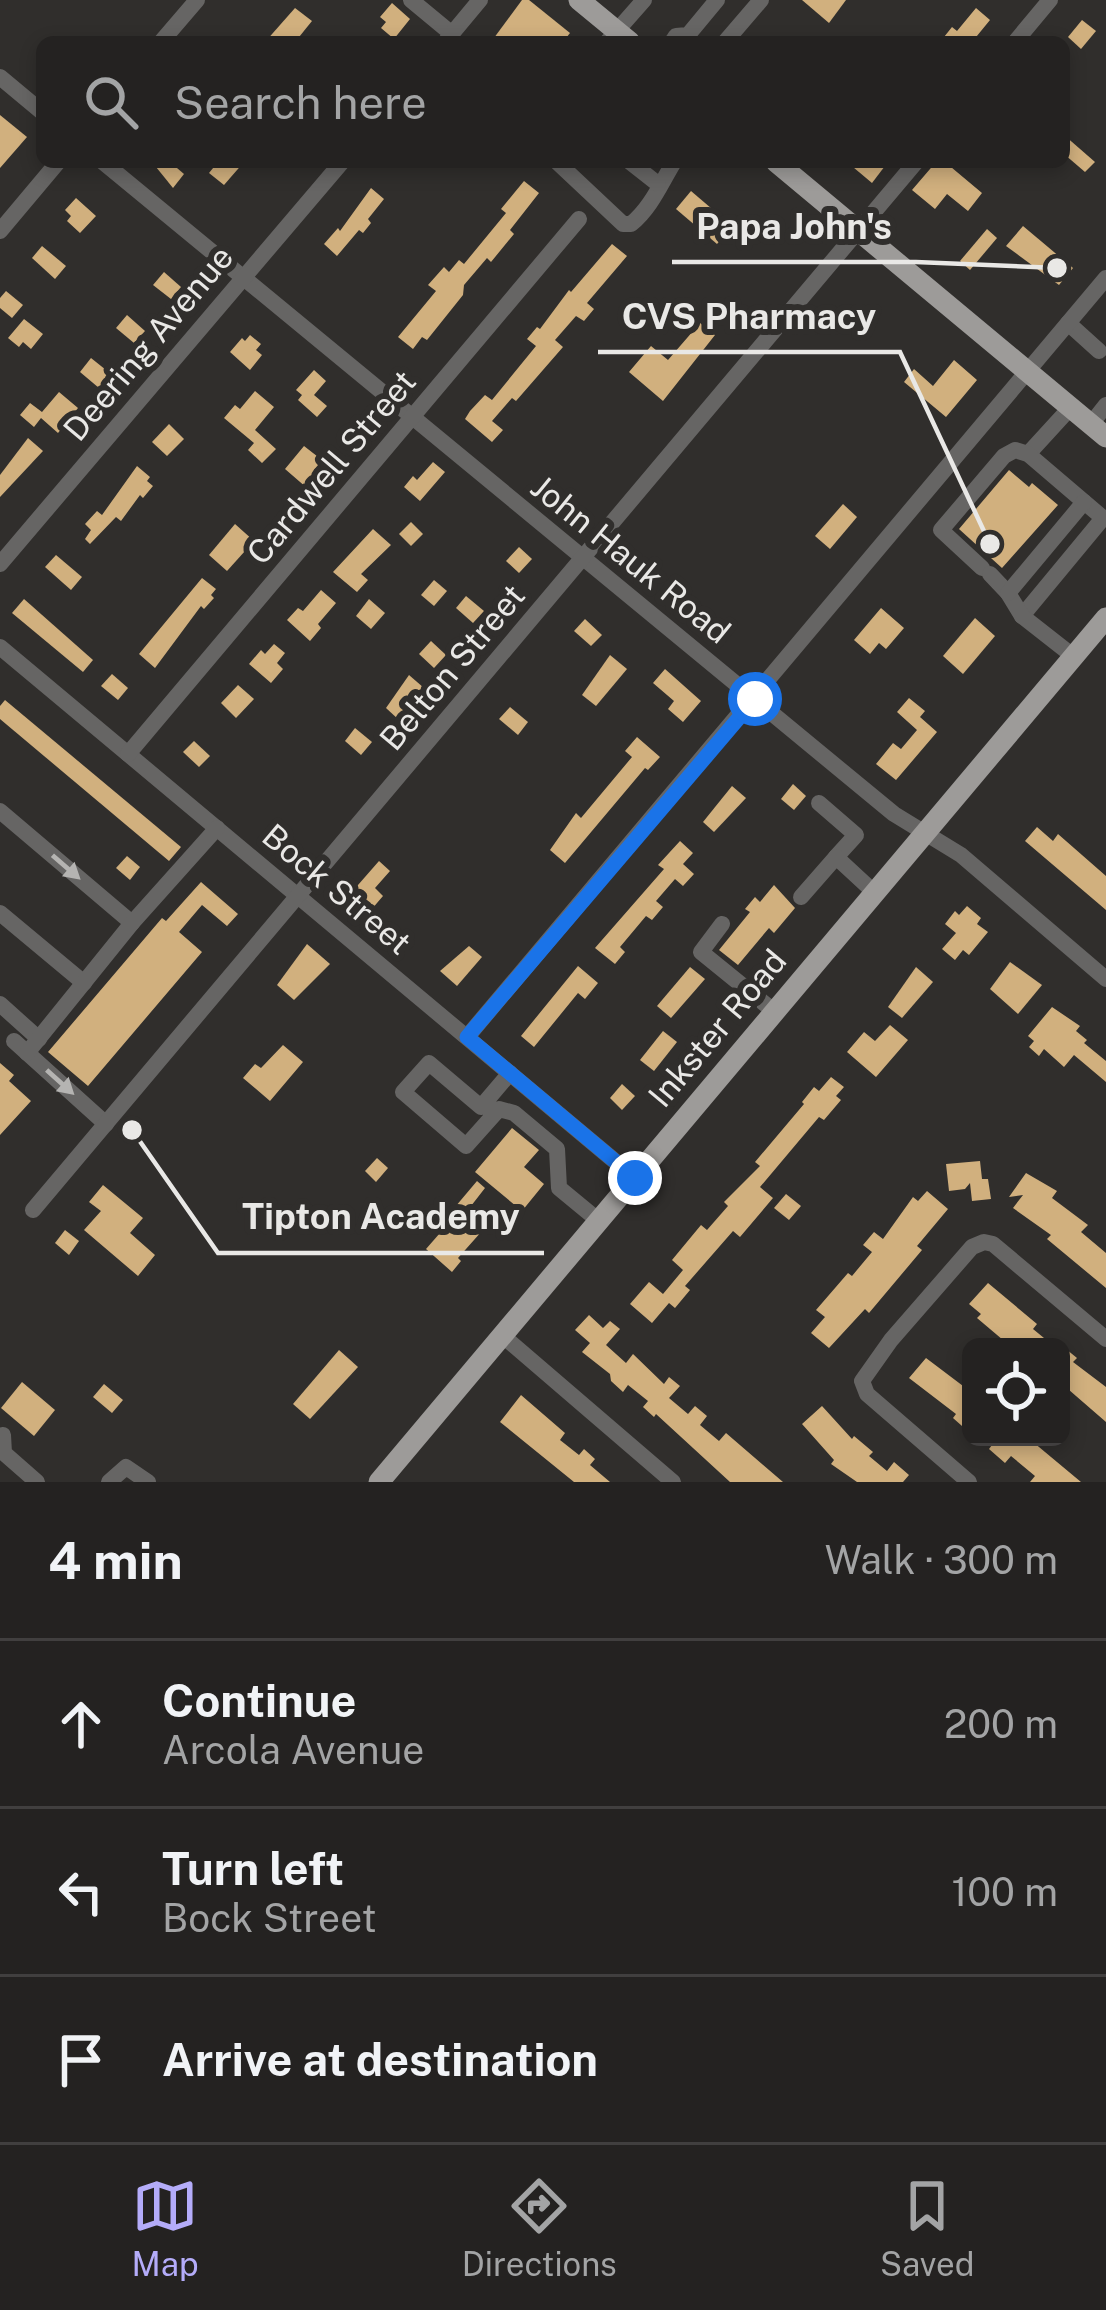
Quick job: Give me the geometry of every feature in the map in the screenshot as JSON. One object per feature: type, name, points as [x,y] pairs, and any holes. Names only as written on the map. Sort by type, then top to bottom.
[{"type":"main road","points":[[579,0],[616,36]]},
{"type":"main road","points":[[783,168],[1098,430]]},
{"type":"main road","name":"Inkster Road","points":[[379,1482],[1106,618]]},
{"type":"street","points":[[166,36],[197,0]]},
{"type":"street","points":[[411,0],[446,36]]},
{"type":"street","points":[[450,36],[480,0]]},
{"type":"street","points":[[619,36],[644,0]]},
{"type":"street","points":[[676,36],[688,34],[717,0]]},
{"type":"street","points":[[1020,36],[1050,0]]},
{"type":"street","points":[[730,36],[757,1]]},
{"type":"street","points":[[0,77],[36,107]]},
{"type":"street","points":[[0,231],[53,168]]},
{"type":"street","name":"John Hauk Road","points":[[110,168],[901,820],[961,855],[1106,979]]},
{"type":"street","name":"Deering Avenue","points":[[0,564],[337,168]]},
{"type":"street","points":[[563,168],[623,224],[640,217],[670,168]]},
{"type":"street","points":[[638,168],[658,184]]},
{"type":"street","name":"Belton Street","points":[[33,1210],[911,168]]},
{"type":"street","name":"Cardwell Street","points":[[128,754],[579,219]]},
{"type":"street","points":[[467,1037],[1106,278]]},
{"type":"street","points":[[1068,323],[1099,351]]},
{"type":"street","points":[[1098,430],[1106,405]]},
{"type":"street","points":[[1028,454],[1072,407]]},
{"type":"street","points":[[1022,616],[1103,518],[1028,454],[1016,450],[1004,456],[941,530],[1008,592],[1022,616],[1073,656]]},
{"type":"street","points":[[1008,592],[1084,502]]},
{"type":"street","name":"Bock Street","points":[[0,647],[635,1178]]},
{"type":"street","points":[[801,897],[856,835],[819,802]]},
{"type":"street","points":[[0,811],[132,923]]},
{"type":"street","points":[[27,1044],[217,828]]},
{"type":"street","points":[[836,857],[876,894]]},
{"type":"street","points":[[0,913],[84,983]]},
{"type":"street","points":[[722,924],[701,952],[775,1012]]},
{"type":"street","points":[[0,1004],[27,1044],[106,1124]]},
{"type":"street","points":[[486,1112],[429,1063],[403,1092],[466,1146],[510,1073]]},
{"type":"street","points":[[486,1112],[499,1108],[514,1113],[556,1149],[559,1188],[599,1221]]},
{"type":"street","points":[[968,1482],[867,1394],[862,1382],[972,1247],[993,1244],[1106,1339]]},
{"type":"street","points":[[502,1336],[674,1482]]},
{"type":"street","points":[[3,1435],[4,1454],[37,1482]]},
{"type":"street","points":[[109,1482],[126,1467],[148,1482]]},
{"type":"building","points":[[522,0],[529,0],[570,33],[568,36],[495,36]]},
{"type":"building","points":[[802,0],[846,0],[829,23]]},
{"type":"building","points":[[392,3],[410,19],[396,36],[390,36],[381,28],[386,22],[380,17]]},
{"type":"building","points":[[295,8],[312,21],[300,36],[270,36]]},
{"type":"building","points":[[976,8],[990,20],[977,36],[945,36],[952,27],[957,31]]},
{"type":"building","points":[[1082,20],[1096,31],[1081,49],[1069,36]]},
{"type":"building","points":[[0,115],[27,137],[0,168]]},
{"type":"building","points":[[1070,140],[1095,162],[1085,172],[1070,159]]},
{"type":"building","points":[[157,168],[177,168],[184,174],[173,188]]},
{"type":"building","points":[[213,168],[239,168],[224,185],[209,173]]},
{"type":"building","points":[[854,168],[883,168],[872,183]]},
{"type":"building","points":[[931,168],[952,168],[982,193],[968,211],[947,194],[935,209],[912,190]]},
{"type":"building","points":[[524,181],[539,193],[510,230],[514,234],[464,285],[463,295],[427,340],[422,337],[413,349],[398,337],[436,291],[428,285],[444,267],[449,272],[459,260],[464,264],[506,213],[501,209]]},
{"type":"building","points":[[371,188],[384,199],[363,233],[359,230],[337,256],[324,244],[338,228],[340,231]]},
{"type":"building","points":[[691,191],[732,226],[717,244],[676,209]]},
{"type":"building","points":[[76,198],[96,216],[80,233],[67,221],[71,216],[65,210]]},
{"type":"building","points":[[1023,226],[1073,268],[1059,285],[1006,246]]},
{"type":"building","points":[[987,229],[997,238],[970,270],[960,261]]},
{"type":"building","points":[[612,244],[627,256],[587,303],[594,309],[584,321],[576,316],[555,340],[563,347],[492,421],[503,430],[492,442],[465,419],[485,395],[492,400],[536,346],[527,339]]},
{"type":"building","points":[[42,246],[66,266],[55,279],[32,258]]},
{"type":"building","points":[[164,272],[181,287],[171,299],[153,285]]},
{"type":"building","points":[[6,291],[23,305],[12,318],[0,308]]},
{"type":"building","points":[[127,315],[145,331],[134,343],[116,328]]},
{"type":"building","points":[[24,319],[43,334],[31,349],[8,338]]},
{"type":"building","points":[[700,323],[715,335],[663,401],[629,372],[651,346],[668,360]]},
{"type":"building","points":[[250,335],[261,344],[256,350],[262,355],[250,370],[230,352]]},
{"type":"building","points":[[91,358],[111,374],[99,388],[80,372]]},
{"type":"building","points":[[954,360],[977,380],[946,417],[904,382],[914,369],[933,386]]},
{"type":"building","points":[[314,370],[326,381],[314,395],[327,406],[317,417],[298,400],[302,395],[296,390]]},
{"type":"building","points":[[255,391],[274,407],[255,430],[276,449],[262,463],[248,450],[254,443],[224,418],[235,405],[240,409]]},
{"type":"building","points":[[59,392],[78,408],[58,433],[41,418],[34,427],[20,415],[30,403],[42,412]]},
{"type":"building","points":[[169,424],[184,439],[167,456],[152,442]]},
{"type":"building","points":[[28,438],[43,451],[0,497],[0,475]]},
{"type":"building","points":[[304,446],[322,460],[307,488],[285,469]]},
{"type":"building","points":[[433,462],[445,472],[420,501],[404,487]]},
{"type":"building","points":[[137,466],[153,486],[121,521],[116,517],[90,544],[85,539],[91,530],[85,524],[97,511],[102,515]]},
{"type":"building","points":[[1009,470],[1058,505],[1002,568],[959,529]]},
{"type":"building","points":[[843,504],[857,517],[830,549],[815,536]]},
{"type":"building","points":[[411,522],[423,534],[411,546],[399,534]]},
{"type":"building","points":[[235,524],[254,541],[227,571],[209,555]]},
{"type":"building","points":[[373,529],[391,545],[361,574],[368,580],[357,592],[333,572]]},
{"type":"building","points":[[519,547],[532,559],[519,573],[506,561]]},
{"type":"building","points":[[56,555],[82,577],[71,590],[45,567]]},
{"type":"building","points":[[202,578],[216,589],[214,598],[204,609],[201,606],[155,668],[139,654]]},
{"type":"building","points":[[434,580],[447,591],[434,606],[421,595]]},
{"type":"building","points":[[321,590],[336,603],[310,641],[287,620],[298,608],[303,611]]},
{"type":"building","points":[[466,596],[484,611],[473,623],[456,608]]},
{"type":"building","points":[[24,599],[93,660],[83,672],[12,613]]},
{"type":"building","points":[[369,599],[385,613],[371,629],[356,616]]},
{"type":"building","points":[[881,608],[904,628],[886,649],[879,643],[870,654],[854,640]]},
{"type":"building","points":[[975,618],[995,636],[963,674],[943,656]]},
{"type":"building","points":[[585,619],[602,635],[591,646],[574,631]]},
{"type":"building","points":[[431,641],[446,655],[434,668],[419,654]]},
{"type":"building","points":[[274,644],[285,653],[277,663],[283,669],[271,683],[249,664]]},
{"type":"building","points":[[610,655],[627,669],[596,706],[582,695]]},
{"type":"building","points":[[665,669],[701,701],[683,722],[668,709],[674,701],[653,683]]},
{"type":"building","points":[[112,674],[128,688],[118,700],[101,686]]},
{"type":"building","points":[[409,675],[424,688],[399,720],[386,708]]},
{"type":"building","points":[[238,685],[254,699],[236,718],[221,703]]},
{"type":"building","points":[[909,698],[925,711],[920,717],[937,732],[896,780],[876,764],[893,743],[901,749],[917,730],[897,712]]},
{"type":"building","points":[[5,700],[181,847],[169,861],[0,719]]},
{"type":"building","points":[[510,707],[528,722],[518,735],[499,719]]},
{"type":"building","points":[[355,728],[372,742],[361,755],[345,741]]},
{"type":"building","points":[[637,737],[660,757],[645,768],[565,863],[550,850],[576,813],[581,818],[632,757],[625,751]]},
{"type":"building","points":[[194,741],[210,756],[199,767],[183,752]]},
{"type":"building","points":[[793,784],[806,796],[794,810],[781,799]]},
{"type":"building","points":[[732,786],[746,798],[714,832],[703,822]]},
{"type":"building","points":[[1037,827],[1053,841],[1058,834],[1106,876],[1106,910],[1025,841]]},
{"type":"building","points":[[680,841],[693,853],[683,864],[694,874],[683,886],[675,879],[656,901],[663,907],[652,920],[646,916],[620,947],[625,952],[615,964],[595,948],[664,869],[658,865]]},
{"type":"building","points":[[127,856],[140,867],[130,880],[116,868]]},
{"type":"building","points":[[379,861],[390,871],[375,888],[383,896],[371,910],[351,893]]},
{"type":"building","points":[[201,882],[238,914],[227,926],[202,905],[179,932],[202,952],[88,1086],[48,1052],[162,918],[166,921]]},
{"type":"building","points":[[774,885],[795,908],[774,933],[769,928],[738,965],[719,950],[750,912],[745,909],[755,897],[760,902]]},
{"type":"building","points":[[967,906],[988,932],[969,955],[963,950],[955,960],[942,949],[956,933],[945,924],[955,911],[959,915]]},
{"type":"building","points":[[307,944],[330,964],[294,1000],[277,985]]},
{"type":"building","points":[[469,946],[482,957],[457,986],[440,971]]},
{"type":"building","points":[[1010,962],[1042,985],[1018,1014],[990,989]]},
{"type":"building","points":[[578,966],[598,983],[585,999],[578,993],[534,1047],[521,1036]]},
{"type":"building","points":[[690,967],[705,979],[671,1018],[657,1006]]},
{"type":"building","points":[[916,967],[933,982],[902,1018],[888,1007]]},
{"type":"building","points":[[1052,1007],[1080,1026],[1076,1031],[1087,1040],[1084,1043],[1106,1061],[1106,1082],[1074,1055],[1064,1067],[1044,1049],[1039,1056],[1029,1047],[1034,1041],[1028,1036]]},
{"type":"building","points":[[890,1025],[908,1040],[876,1077],[847,1052],[864,1032],[875,1041]]},
{"type":"building","points":[[663,1031],[677,1042],[654,1071],[640,1060]]},
{"type":"building","points":[[283,1045],[303,1062],[270,1101],[243,1078],[255,1064],[261,1068]]},
{"type":"building","points":[[0,1063],[14,1075],[9,1081],[31,1101],[0,1135]]},
{"type":"building","points":[[831,1077],[844,1087],[836,1096],[841,1100],[824,1120],[819,1117],[760,1187],[773,1198],[740,1237],[733,1231],[685,1286],[690,1290],[675,1308],[669,1303],[652,1323],[630,1304],[649,1282],[663,1294],[683,1270],[672,1260],[701,1225],[707,1230],[728,1206],[724,1202],[760,1166],[755,1162],[802,1102]]},
{"type":"building","points":[[622,1084],[635,1096],[622,1110],[610,1098]]},
{"type":"building","points":[[512,1128],[539,1150],[524,1167],[544,1184],[522,1211],[475,1172]]},
{"type":"building","points":[[377,1158],[388,1168],[376,1182],[365,1171]]},
{"type":"building","points":[[980,1161],[991,1199],[972,1201],[970,1183],[965,1189],[949,1191],[946,1164]]},
{"type":"building","points":[[1026,1173],[1057,1191],[1052,1198],[1088,1225],[1081,1232],[1106,1253],[1106,1288],[1047,1239],[1051,1235],[1013,1208],[1023,1195],[1009,1197]]},
{"type":"building","points":[[477,1181],[485,1188],[471,1206],[490,1222],[458,1258],[461,1261],[452,1272],[426,1249]]},
{"type":"building","points":[[103,1185],[143,1218],[130,1233],[155,1255],[138,1276],[84,1230],[101,1211],[89,1202]]},
{"type":"building","points":[[927,1191],[948,1209],[917,1246],[922,1250],[869,1313],[865,1309],[829,1348],[811,1333],[825,1317],[816,1310],[872,1252],[863,1245],[874,1232],[883,1239],[913,1197],[918,1201]]},
{"type":"building","points":[[786,1194],[801,1206],[789,1220],[774,1208]]},
{"type":"building","points":[[65,1230],[79,1241],[69,1255],[55,1243]]},
{"type":"building","points":[[988,1283],[1037,1324],[1033,1329],[1044,1338],[1001,1338],[977,1318],[981,1314],[969,1304]]},
{"type":"building","points":[[589,1315],[603,1328],[610,1321],[620,1329],[606,1345],[626,1363],[633,1354],[664,1384],[669,1377],[680,1386],[669,1398],[688,1414],[695,1406],[707,1416],[700,1425],[719,1441],[726,1433],[783,1482],[730,1482],[643,1407],[648,1401],[628,1385],[623,1392],[610,1374],[582,1352],[590,1343],[575,1330]]},
{"type":"building","points":[[339,1350],[358,1367],[310,1419],[293,1404]]},
{"type":"building","points":[[1070,1352],[1077,1358],[1073,1362],[1106,1387],[1106,1422],[1070,1391]]},
{"type":"building","points":[[926,1358],[962,1385],[962,1426],[953,1418],[956,1414],[909,1378]]},
{"type":"building","points":[[22,1382],[55,1410],[34,1436],[1,1408]]},
{"type":"building","points":[[104,1384],[123,1400],[112,1413],[93,1397]]},
{"type":"building","points":[[521,1395],[565,1433],[560,1440],[579,1455],[584,1449],[595,1459],[590,1465],[610,1482],[574,1482],[500,1422]]},
{"type":"building","points":[[822,1406],[887,1471],[894,1462],[909,1475],[903,1482],[857,1482],[831,1464],[834,1460],[802,1424]]},
{"type":"building","points":[[1038,1446],[1081,1482],[1030,1482],[1035,1476],[1011,1456],[1005,1463],[989,1449]]},
{"type":"place","name":"Papa John's","points":[[1057,268]]},
{"type":"place","name":"CVS Pharmacy","points":[[990,544]]},
{"type":"place","name":"Tipton Academy","points":[[132,1130]]},
{"type":"route","points":[[635,1178],[467,1037],[755,699]]}]
